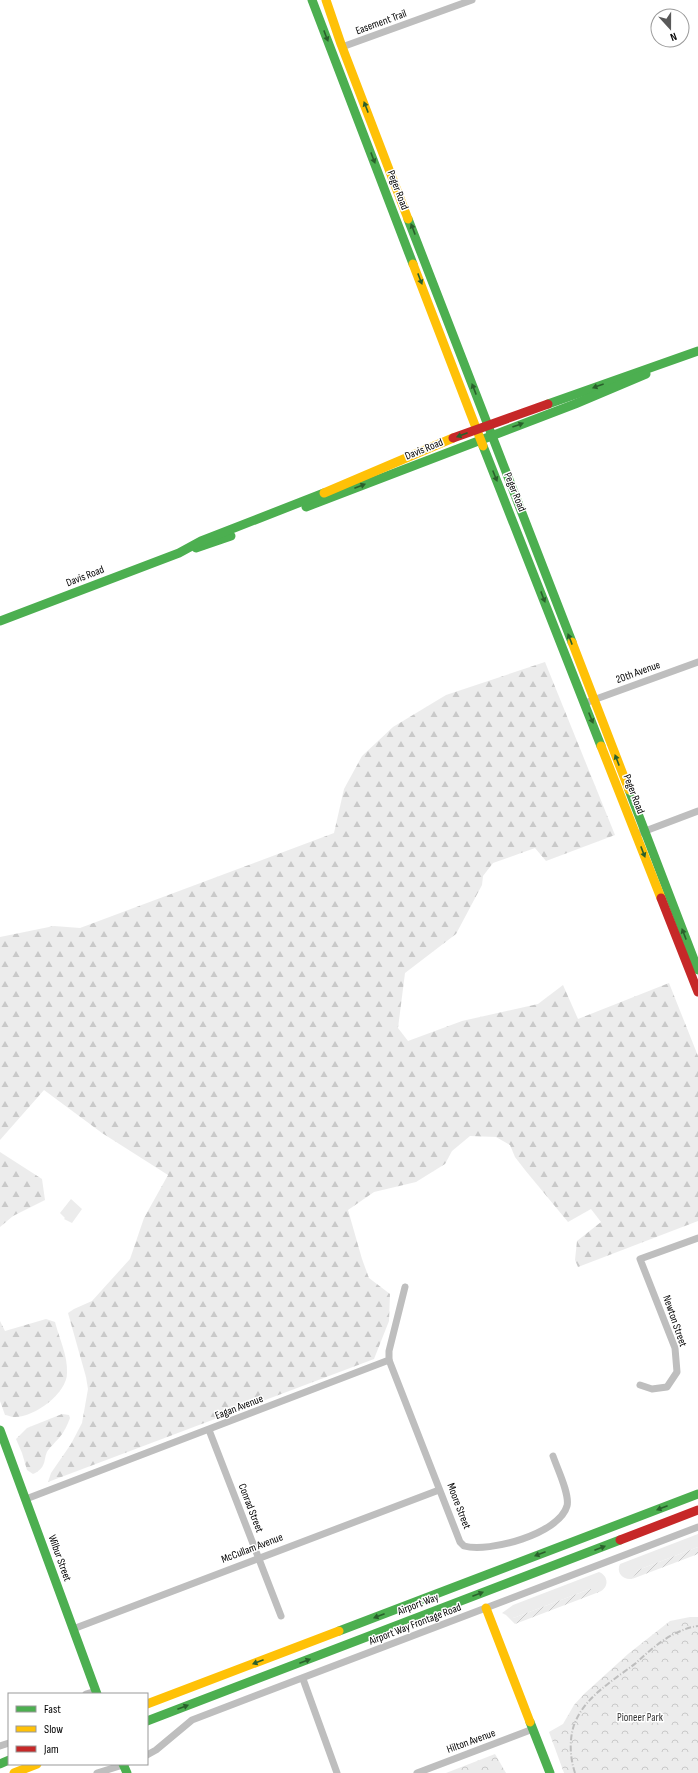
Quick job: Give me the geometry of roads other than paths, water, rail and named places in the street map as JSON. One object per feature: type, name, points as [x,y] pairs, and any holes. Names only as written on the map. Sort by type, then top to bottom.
[{"type":"main road","name":"Peger Road","points":[[312,0],[481,439],[589,702],[640,833],[695,967],[698,992]]},
{"type":"main road","name":"Peger Road","points":[[326,0],[342,47],[492,435],[589,702]]},
{"type":"main road","name":"Davis Road","points":[[179,553],[201,541],[300,503],[478,429],[698,351]]},
{"type":"main road","name":"Davis Road","points":[[0,621],[179,553],[207,546],[634,380],[674,360]]},
{"type":"main road","name":"Wilbur Street","points":[[0,1430],[96,1692]]},
{"type":"main road","name":"Airport Way","points":[[148,1704],[698,1494]]},
{"type":"main road","name":"Airport Way","points":[[148,1721],[698,1510]]},
{"type":"main road","points":[[486,1608],[550,1773]]},
{"type":"main road","points":[[14,1773],[34,1765]]},
{"type":"street","name":"Easement Trail","points":[[342,47],[472,0]]},
{"type":"street","name":"20th Avenue","points":[[589,702],[698,662]]},
{"type":"street","points":[[640,833],[698,811]]},
{"type":"street","name":"Newton Street","points":[[640,1385],[652,1389],[667,1387],[677,1372],[675,1348],[640,1259],[698,1238]]},
{"type":"street","points":[[389,1360],[389,1351],[405,1287]]},
{"type":"street","name":"Eagan Avenue","points":[[26,1499],[389,1360]]},
{"type":"street","name":"Moore Street","points":[[389,1360],[439,1490],[460,1542],[464,1546],[480,1548],[504,1544],[540,1532],[551,1526],[562,1515],[567,1505],[567,1495],[553,1456]]},
{"type":"street","name":"Conrad Street","points":[[209,1430],[281,1616]]},
{"type":"street","name":"McCullam Avenue","points":[[73,1629],[439,1490]]},
{"type":"street","name":"Airport Way Frontage Road","points":[[148,1754],[156,1750],[192,1720],[698,1527]]},
{"type":"street","points":[[302,1679],[337,1773]]},
{"type":"street","name":"Hilton Avenue","points":[[416,1773],[533,1730]]},
{"type":"street","points":[[96,1773],[125,1766]]},
{"type":"railway","points":[[575,1773],[571,1755],[571,1737],[574,1725],[585,1706],[600,1690],[662,1641],[681,1631],[698,1626]]},
{"type":"park label","name":"Pioneer Park","points":[[640,1717]]}]
